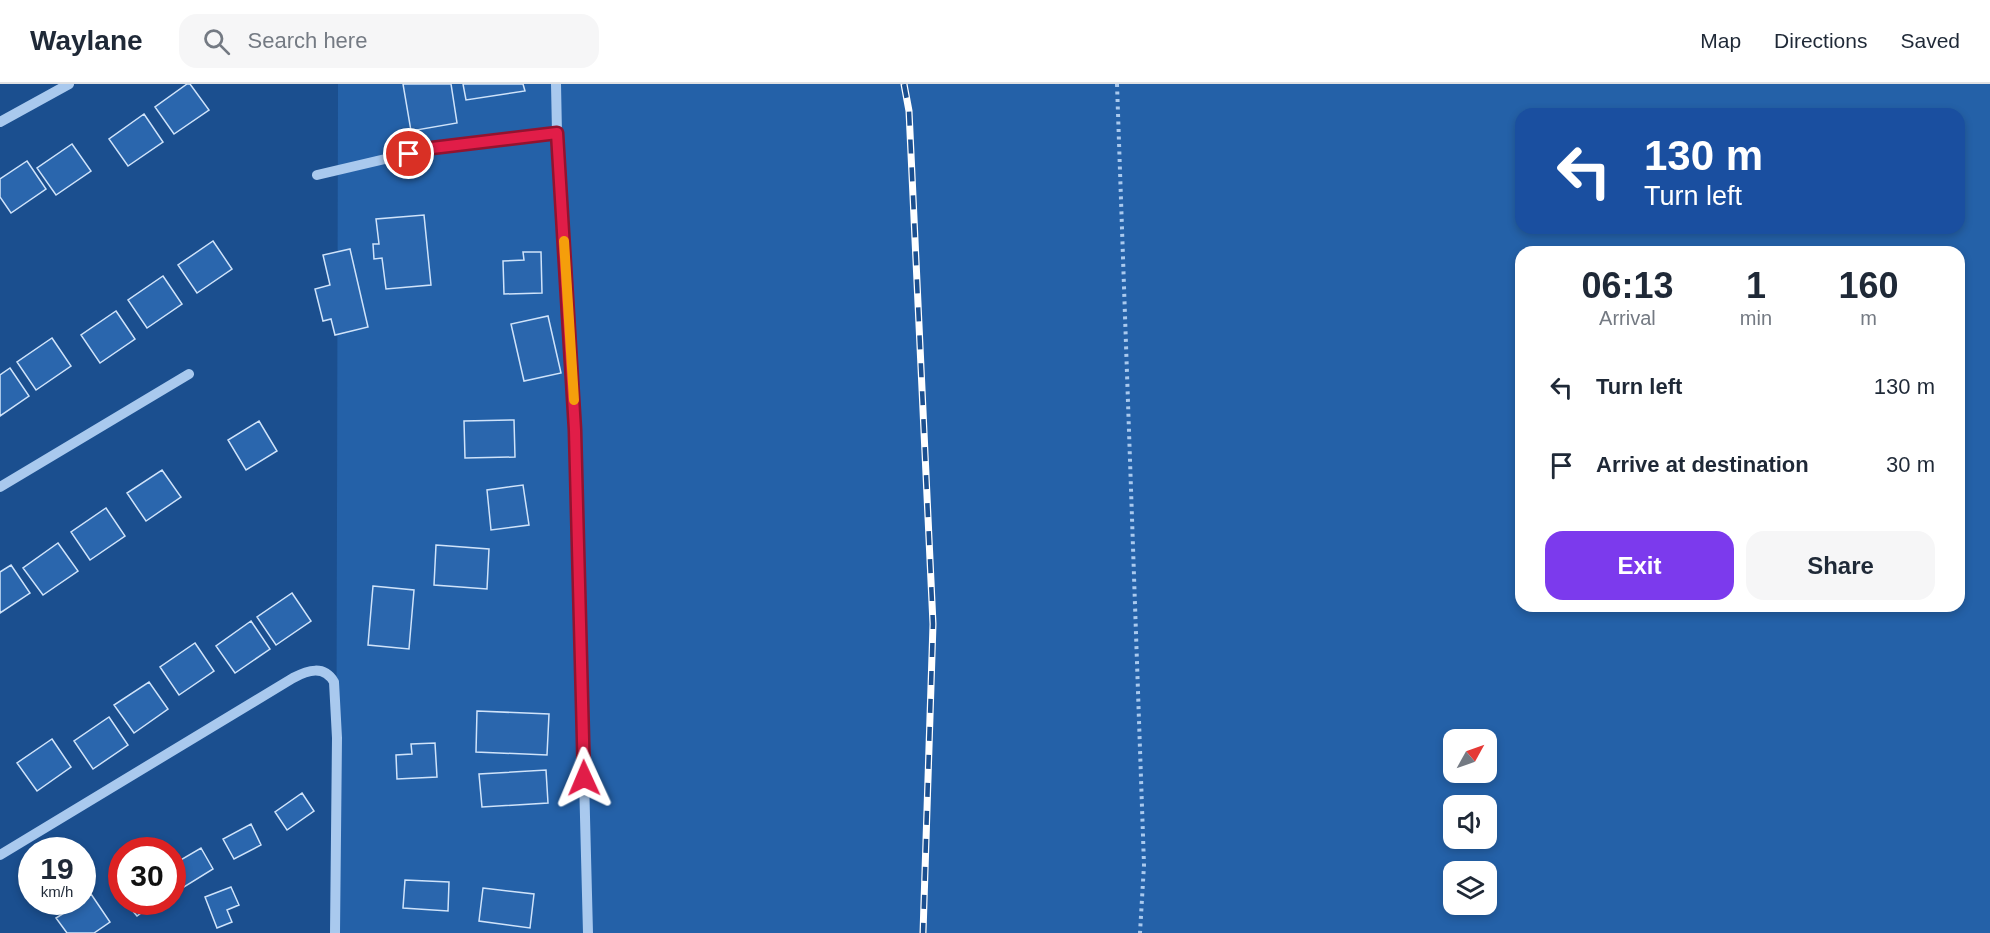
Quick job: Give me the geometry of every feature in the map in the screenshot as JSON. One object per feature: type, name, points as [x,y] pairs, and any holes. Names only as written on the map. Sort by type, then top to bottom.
[{"type":"street","points":[[0,122],[69,84]]},
{"type":"street","points":[[556,84],[575,430],[588,933]]},
{"type":"street","points":[[317,176],[432,148],[557,133]]},
{"type":"street","points":[[0,487],[189,374]]},
{"type":"street","points":[[0,855],[293,678],[305,671],[317,669],[331,677],[334,682],[337,738],[335,933]]},
{"type":"path","points":[[1117,84],[1144,865],[1140,933]]},
{"type":"shaded area","points":[[338,84],[1990,84],[1990,933],[336,933]]},
{"type":"building","points":[[190,84],[209,110],[174,134],[155,107]]},
{"type":"building","points":[[403,84],[451,84],[457,123],[411,131]]},
{"type":"building","points":[[463,84],[523,84],[525,91],[466,100]]},
{"type":"building","points":[[144,114],[163,142],[128,166],[109,139]]},
{"type":"building","points":[[72,144],[91,171],[56,195],[37,168]]},
{"type":"building","points":[[27,161],[46,189],[11,213],[0,197],[0,179]]},
{"type":"building","points":[[424,215],[431,285],[386,289],[382,258],[374,259],[373,244],[379,244],[376,219]]},
{"type":"building","points":[[213,241],[232,269],[197,293],[178,265]]},
{"type":"building","points":[[350,249],[368,327],[335,335],[331,319],[323,321],[315,289],[330,285],[323,255]]},
{"type":"building","points":[[523,252],[541,252],[542,293],[504,294],[503,261],[524,260]]},
{"type":"building","points":[[163,276],[182,304],[147,328],[128,300]]},
{"type":"building","points":[[116,311],[135,339],[100,363],[81,335]]},
{"type":"building","points":[[548,316],[561,373],[524,381],[511,324]]},
{"type":"building","points":[[52,338],[71,366],[36,390],[17,362]]},
{"type":"building","points":[[10,368],[29,396],[0,416],[0,375]]},
{"type":"building","points":[[514,420],[515,457],[465,458],[464,421]]},
{"type":"building","points":[[259,421],[277,451],[246,470],[228,440]]},
{"type":"building","points":[[162,470],[181,497],[146,521],[127,493]]},
{"type":"building","points":[[523,485],[529,525],[491,530],[487,490]]},
{"type":"building","points":[[106,508],[125,536],[90,560],[71,532]]},
{"type":"building","points":[[58,543],[78,571],[43,595],[23,568]]},
{"type":"building","points":[[436,545],[489,549],[487,589],[434,585]]},
{"type":"building","points":[[11,565],[30,593],[0,613],[0,572]]},
{"type":"building","points":[[373,586],[414,590],[409,649],[368,645]]},
{"type":"building","points":[[292,593],[311,621],[276,645],[257,617]]},
{"type":"building","points":[[251,621],[270,649],[235,673],[216,646]]},
{"type":"building","points":[[195,643],[214,671],[179,695],[160,667]]},
{"type":"building","points":[[149,682],[168,709],[134,733],[114,705]]},
{"type":"building","points":[[477,711],[549,714],[547,755],[476,752]]},
{"type":"building","points":[[109,717],[128,745],[93,769],[74,741]]},
{"type":"building","points":[[52,739],[71,767],[37,791],[17,763]]},
{"type":"building","points":[[435,743],[437,777],[397,779],[396,755],[412,754],[411,744]]},
{"type":"building","points":[[546,770],[548,803],[482,807],[479,774]]},
{"type":"building","points":[[302,793],[314,811],[287,830],[275,812]]},
{"type":"building","points":[[251,824],[261,845],[234,859],[223,839]]},
{"type":"building","points":[[201,848],[213,869],[186,886],[186,857]]},
{"type":"building","points":[[405,880],[449,882],[448,911],[403,908]]},
{"type":"building","points":[[231,887],[239,905],[227,910],[232,922],[217,928],[205,897]]},
{"type":"building","points":[[483,888],[534,894],[530,928],[479,921]]},
{"type":"building","points":[[96,901],[110,922],[94,933],[67,933],[56,918],[61,915],[96,915]]},
{"type":"railway","points":[[904,84],[909,111],[933,624],[923,933]]},
{"type":"slow traffic","points":[[564,241],[574,400]]},
{"type":"route","points":[[409,154],[432,148],[557,133],[575,430],[584,778]]}]
